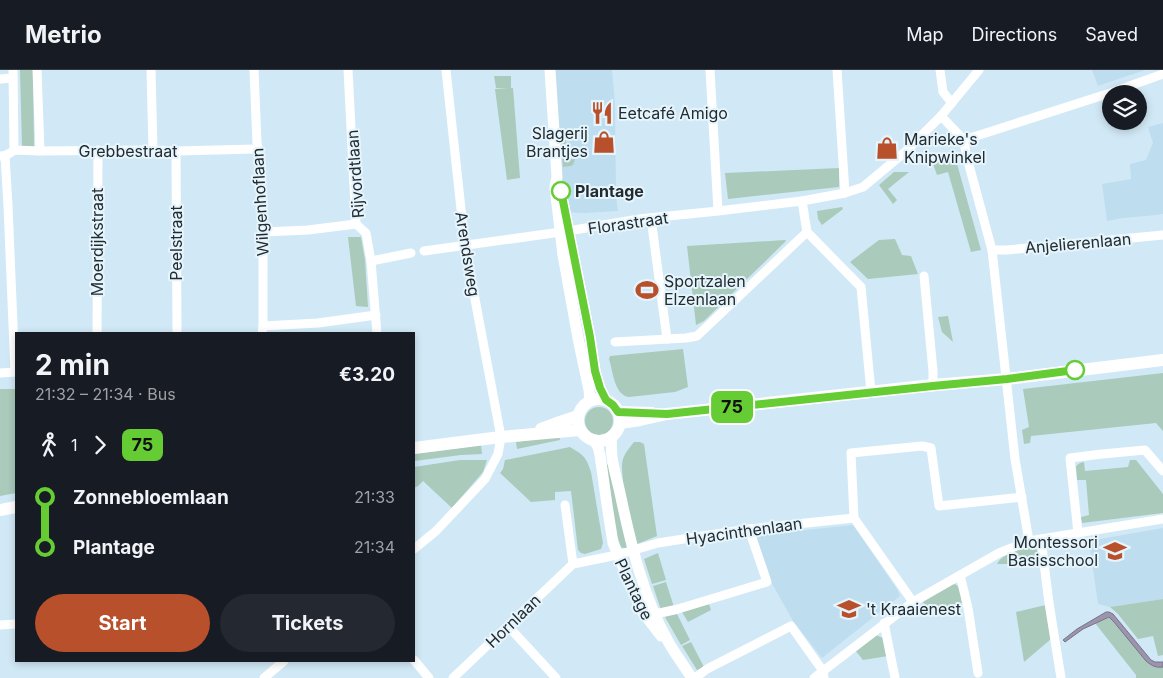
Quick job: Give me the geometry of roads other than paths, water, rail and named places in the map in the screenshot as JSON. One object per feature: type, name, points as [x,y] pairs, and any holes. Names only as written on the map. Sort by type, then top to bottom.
[{"type":"main road","points":[[619,418],[640,420],[667,414],[1007,379],[1163,360]]},
{"type":"main road","points":[[606,400],[613,405],[619,418],[616,433],[600,441],[588,438],[580,430],[578,416],[580,410],[590,401],[606,400]]},
{"type":"main road","points":[[527,435],[578,416]]},
{"type":"main road","points":[[415,448],[501,437],[580,430]]},
{"type":"main road","points":[[0,510],[15,507]]},
{"type":"street","points":[[37,70],[40,151]]},
{"type":"street","points":[[151,70],[153,150]]},
{"type":"street","name":"Wilgenhoflaan","points":[[254,70],[257,142],[261,165],[263,232],[262,330]]},
{"type":"street","name":"Rijvordtlaan","points":[[348,70],[356,224],[366,233],[371,261],[377,332]]},
{"type":"street","name":"Arendsweg","points":[[446,70],[465,246],[501,437]]},
{"type":"street","points":[[550,70],[557,181],[555,187],[566,272],[590,401]]},
{"type":"street","points":[[710,70],[718,212]]},
{"type":"street","points":[[837,70],[845,194]]},
{"type":"street","points":[[940,70],[943,92],[952,102]]},
{"type":"street","name":"Florastraat","points":[[424,251],[651,218],[718,212],[845,194],[863,187],[905,152],[940,116],[979,70]]},
{"type":"street","points":[[0,78],[13,74],[14,150],[12,153],[2,156],[8,206],[15,372],[0,373]]},
{"type":"street","points":[[964,140],[1163,74]]},
{"type":"street","points":[[940,116],[964,140],[966,154],[992,250],[1015,459],[1029,541]]},
{"type":"street","name":"Grebbestraat","points":[[14,150],[176,151],[258,149]]},
{"type":"street","name":"Moerdijkstraat","points":[[96,332],[98,150]]},
{"type":"street","name":"Peelstraat","points":[[176,151],[177,332]]},
{"type":"street","points":[[802,201],[807,232],[861,287],[871,392]]},
{"type":"street","points":[[651,218],[667,339]]},
{"type":"street","points":[[263,232],[308,230],[356,224]]},
{"type":"street","points":[[562,232],[590,337],[595,371],[606,400]]},
{"type":"street","points":[[615,342],[697,336],[807,232]]},
{"type":"street","name":"Anjelierenlaan","points":[[992,250],[1163,235]]},
{"type":"street","points":[[371,261],[411,253]]},
{"type":"street","points":[[924,276],[933,386]]},
{"type":"street","points":[[262,330],[376,315]]},
{"type":"street","name":"Plantage","points":[[612,436],[613,459],[649,615],[694,678]]},
{"type":"street","points":[[415,548],[436,531],[485,479],[498,454],[501,437]]},
{"type":"street","name":"Plantage","points":[[594,440],[600,455],[610,530],[618,555],[641,610],[649,615]]},
{"type":"street","points":[[913,602],[854,518],[851,453],[922,446],[931,448],[939,506],[1022,497]]},
{"type":"street","points":[[1078,533],[1070,458],[1145,450],[1163,472]]},
{"type":"street","points":[[565,505],[573,564],[634,550]]},
{"type":"street","name":"Hyacinthenlaan","points":[[634,550],[658,543],[749,529],[854,518]]},
{"type":"street","points":[[814,678],[824,674],[884,623],[913,602],[999,553],[1041,538],[1163,519]]},
{"type":"street","points":[[649,615],[678,609],[767,582],[749,529]]},
{"type":"street","points":[[1041,538],[1061,678]]},
{"type":"street","name":"Hornlaan","points":[[453,678],[573,564]]},
{"type":"street","points":[[960,575],[968,608],[978,673]]},
{"type":"street","points":[[884,623],[895,678]]},
{"type":"street","points":[[0,625],[15,624]]},
{"type":"street","points":[[508,626],[556,678]]},
{"type":"street","points":[[694,678],[791,626],[824,674]]},
{"type":"street","points":[[415,661],[429,678]]},
{"type":"street","points":[[264,678],[283,662]]},
{"type":"place","name":"Eetcafé Amigo","points":[[602,113]]},
{"type":"place","name":"Slagerij Brantjes","points":[[604,142]]},
{"type":"place","name":"Marieke's Knipwinkel","points":[[887,148]]},
{"type":"place","name":"Plantage","points":[[561,191]]},
{"type":"place","name":"Sportzalen Elzenlaan","points":[[647,290]]},
{"type":"place","name":"Montessori Basisschool","points":[[1115,551]]},
{"type":"place","name":"'t Kraaienest","points":[[849,609]]}]
